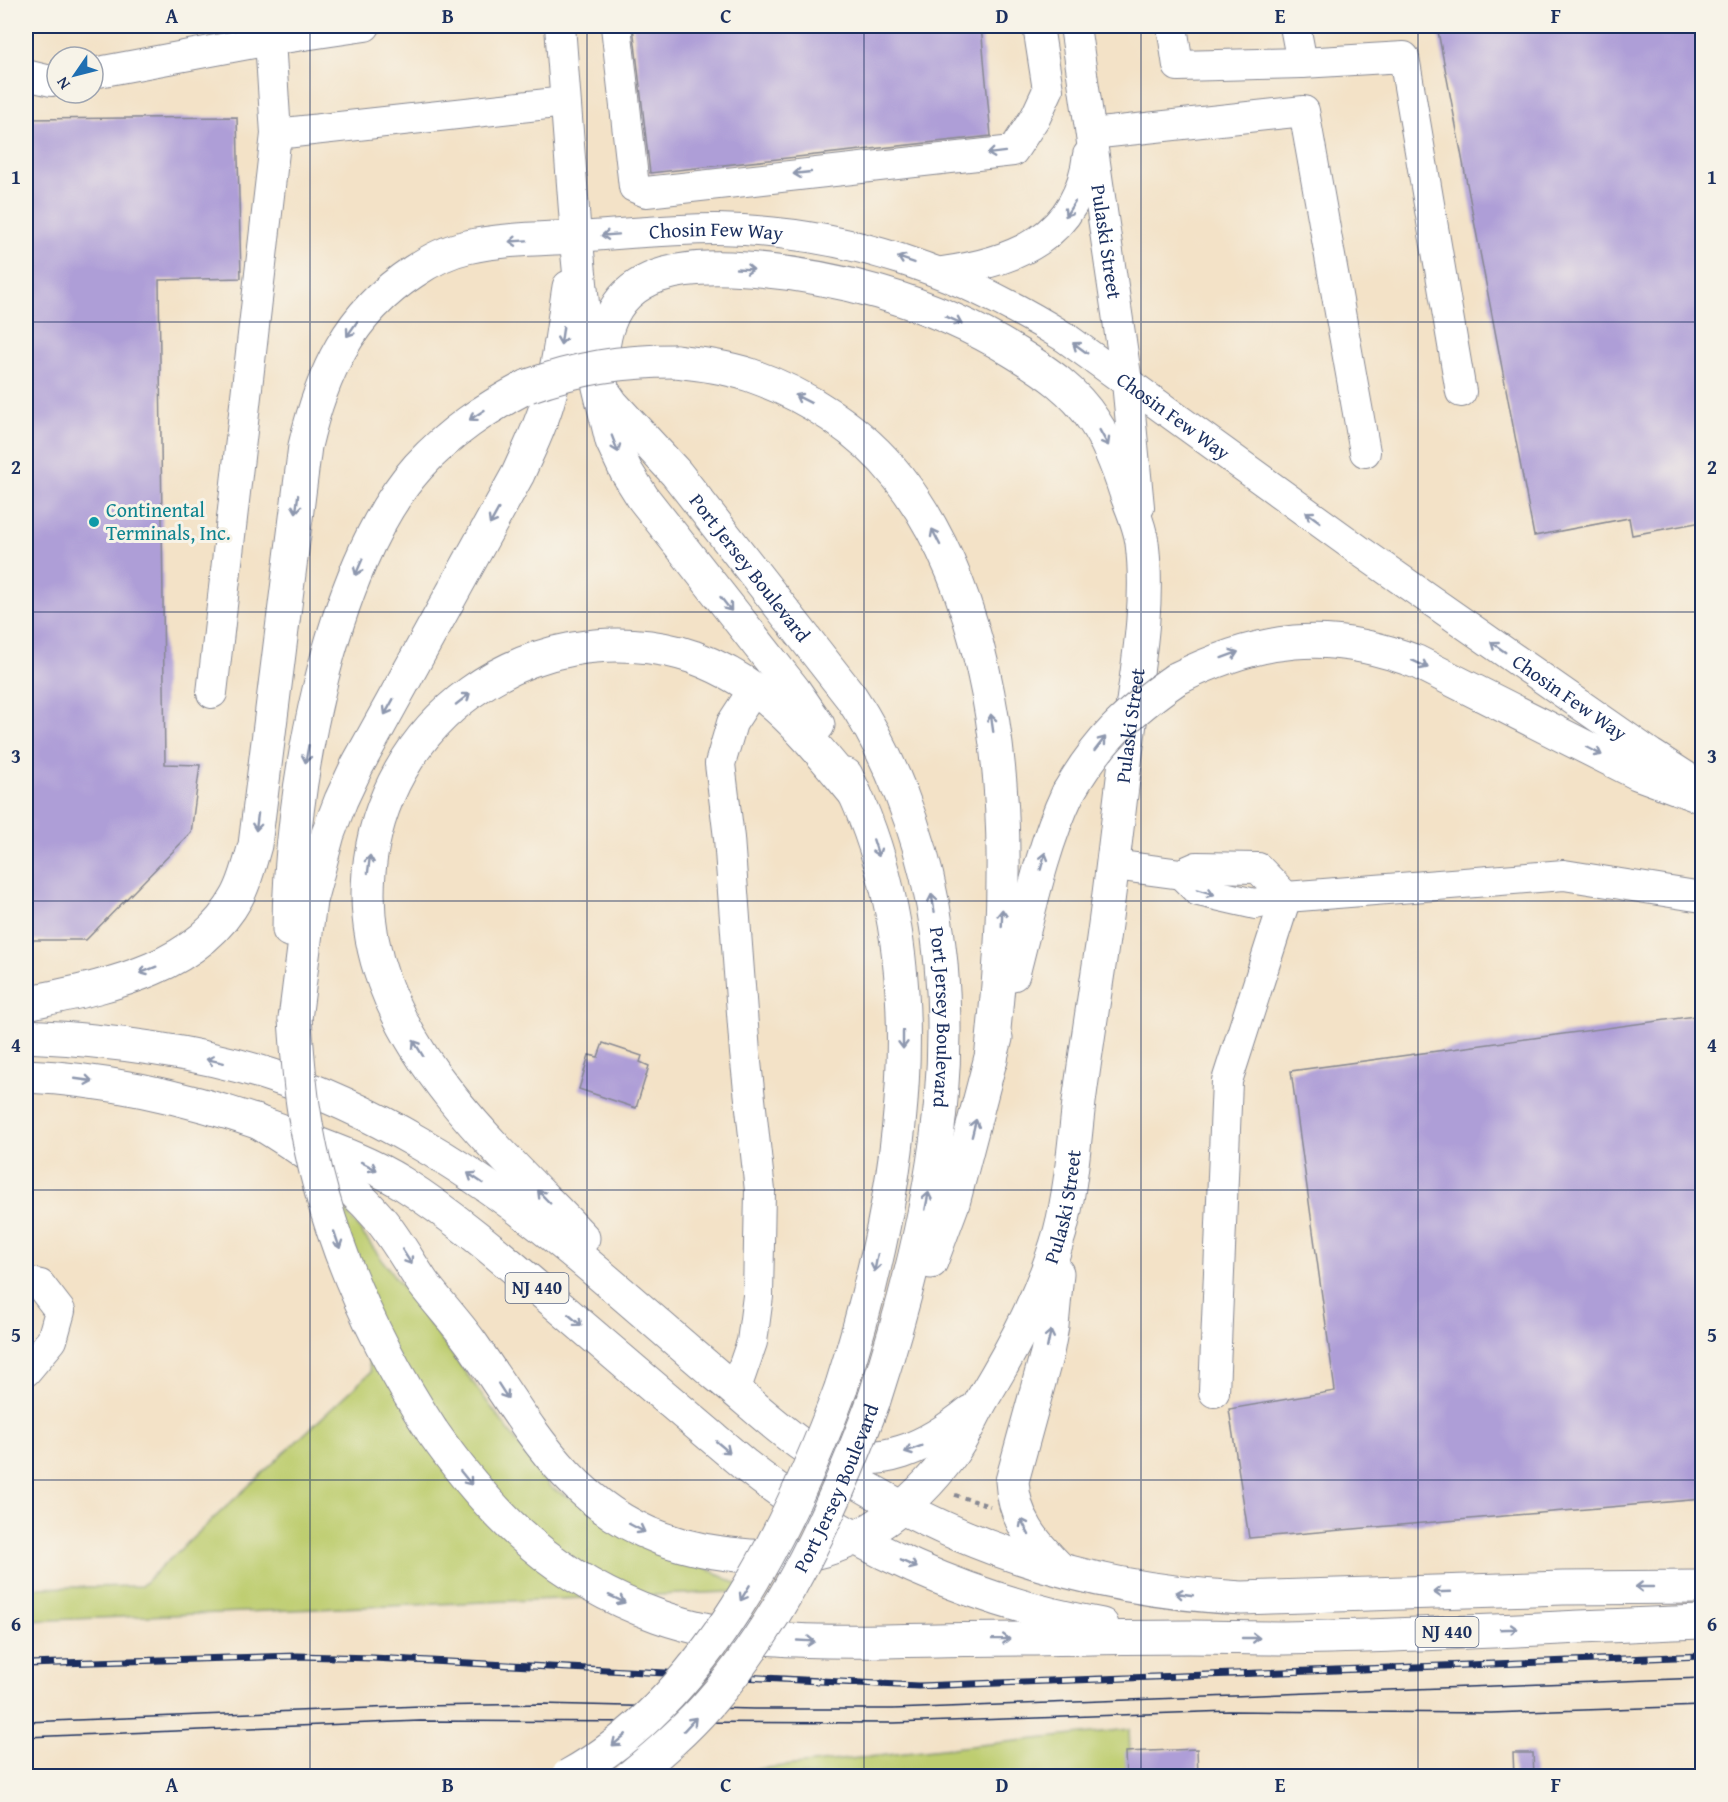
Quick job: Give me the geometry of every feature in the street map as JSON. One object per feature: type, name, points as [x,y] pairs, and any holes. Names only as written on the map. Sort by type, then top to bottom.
[{"type":"highway","name":"Port Jersey Boulevard","points":[[568,1776],[604,1752],[659,1705],[708,1648],[740,1602],[798,1495],[841,1388],[874,1278],[885,1221],[899,1107],[903,1046],[902,987],[892,907],[883,868],[870,830],[836,756],[794,690],[643,498],[612,441],[585,329],[576,237]]},
{"type":"highway","points":[[26,1003],[120,980],[177,957],[202,939],[222,918],[237,897],[255,845],[305,446],[313,411],[324,381],[363,314],[390,289],[420,267],[464,247],[491,242],[576,237],[558,362],[549,398],[535,438],[518,474],[357,766],[328,834],[310,901],[295,1019]]},
{"type":"highway","points":[[601,388],[604,340],[612,314],[630,292],[659,274],[717,267],[757,269],[800,274],[886,294],[928,308],[1007,347],[1060,382],[1078,398],[1106,440],[1142,537]]},
{"type":"highway","points":[[991,1060],[1004,878],[998,763],[982,670],[969,619],[954,575],[936,536],[898,477],[874,450],[845,425],[815,405],[782,388],[749,375],[714,366],[675,361],[638,361],[601,365],[563,374],[528,386],[466,422],[417,469],[396,498],[377,528],[348,592],[328,657],[311,729],[297,819],[289,893],[289,935],[303,1106],[322,1192],[350,1275],[376,1336],[408,1394],[432,1431],[484,1500],[549,1559],[619,1600],[696,1628],[735,1635],[814,1642],[1192,1637]]},
{"type":"highway","name":"Port Jersey Boulevard","points":[[601,388],[612,404],[676,473],[869,723],[884,752],[909,815],[933,899],[943,984],[945,1047],[941,1112],[933,1172],[896,1332],[874,1400],[830,1509],[801,1567],[770,1621],[736,1670],[684,1730],[631,1776]]},
{"type":"highway","name":"Pulaski Street","points":[[256,1121],[330,1169],[374,1212],[423,1283],[471,1342],[545,1451],[593,1500],[622,1520],[651,1535],[679,1545],[711,1552],[781,1557],[803,1555],[829,1549],[856,1538],[901,1508],[948,1460],[1027,1320],[1046,1275],[1061,1226],[1114,865],[1143,624],[1142,537]]},
{"type":"highway","points":[[874,1400],[953,1203],[1055,821],[1084,765],[1111,732],[1126,716],[1176,679],[1206,664],[1264,645],[1297,641],[1357,644],[1388,651],[1417,662],[1637,773],[1702,797]]},
{"type":"highway","points":[[700,1361],[477,1126],[435,1075],[399,1016],[384,982],[371,936],[368,913],[367,881],[371,848],[380,815],[392,785],[410,755],[430,728],[454,706],[507,670],[534,658],[593,646],[624,645],[659,648],[690,656],[719,668],[774,703],[798,726],[855,794]]},
{"type":"highway","name":"NJ 440","points":[[26,1036],[144,1047],[230,1064],[312,1091],[370,1117],[432,1151],[515,1206],[555,1236],[735,1391],[798,1442],[848,1477],[901,1508],[940,1527],[1005,1553],[1105,1582],[1196,1596],[1242,1598],[1563,1588],[1702,1587]]},
{"type":"highway","name":"NJ 440","points":[[26,1076],[62,1077],[135,1088],[212,1106],[341,1152],[370,1166],[400,1183],[471,1231],[746,1465],[792,1498],[856,1538],[949,1581],[998,1599],[1097,1624],[1192,1637],[1287,1638],[1702,1622]]},
{"type":"highway","points":[[1061,1226],[1052,1326],[1012,1482],[1016,1509],[1029,1536],[1062,1571]]},
{"type":"highway","name":"Pulaski Street","points":[[798,1442],[836,1455],[870,1458],[887,1456],[931,1441],[979,1405]]},
{"type":"highway","points":[[741,1555],[772,1533],[783,1518],[792,1498],[796,1478],[798,1442]]},
{"type":"street","points":[[105,71],[270,40],[366,26]]},
{"type":"street","name":"Port Jersey Boulevard","points":[[560,26],[576,237]]},
{"type":"street","points":[[616,26],[634,188],[646,192],[1013,151],[1036,117],[1048,90],[1039,38],[1076,34]]},
{"type":"street","points":[[1172,26],[1178,66],[1302,63],[1404,57],[1461,392]]},
{"type":"street","points":[[1295,26],[1302,63]]},
{"type":"street","name":"Pulaski Street","points":[[1076,34],[1127,382],[1142,537]]},
{"type":"street","points":[[213,693],[276,134],[270,40]]},
{"type":"street","points":[[26,75],[45,80]]},
{"type":"street","points":[[276,134],[565,102]]},
{"type":"street","points":[[942,272],[993,263],[1024,250],[1055,230],[1069,212],[1079,193],[1086,171],[1091,134],[1304,111],[1365,452]]},
{"type":"street","name":"Chosin Few Way","points":[[576,237],[697,230],[760,231],[806,236],[852,245],[942,272],[1027,314],[1066,338],[1370,558],[1702,787]]},
{"type":"street","points":[[735,1391],[752,1341],[758,1296],[760,1191],[745,1043],[729,838],[720,764],[732,723],[754,689]]},
{"type":"street","points":[[1114,865],[1181,874],[1198,891],[1255,904],[1286,897],[1564,875],[1702,897]]},
{"type":"street","points":[[1214,1392],[1227,1081],[1286,897]]},
{"type":"street","points":[[26,1282],[40,1286],[60,1311],[52,1340],[26,1371]]},
{"type":"path","points":[[955,1495],[997,1508]]},
{"type":"green space","points":[[330,1204],[346,1211],[551,1488],[751,1591],[26,1621],[26,1588],[141,1586],[371,1372]]},
{"type":"green space","points":[[1129,1729],[1131,1776],[729,1776],[729,1772]]},
{"type":"building","points":[[633,26],[981,26],[991,136],[650,173]]},
{"type":"building","points":[[1437,26],[1702,26],[1702,522],[1632,535],[1629,518],[1534,536]]},
{"type":"building","name":"Continental Terminals, Inc.","points":[[237,117],[241,278],[159,280],[165,764],[200,765],[191,833],[86,940],[26,940],[26,119]]},
{"type":"building","points":[[1702,1015],[1702,1499],[1249,1538],[1229,1409],[1335,1391],[1291,1071]]},
{"type":"building","points":[[603,1043],[642,1056],[640,1062],[649,1066],[636,1108],[579,1089],[589,1055],[598,1057]]},
{"type":"building","points":[[1197,1749],[1198,1776],[1126,1776],[1125,1752]]},
{"type":"building","points":[[1513,1753],[1533,1753],[1534,1776],[1514,1776]]},
{"type":"tram line","points":[[26,1722],[420,1706],[541,1704],[754,1709],[893,1709],[1702,1678]]},
{"type":"tram line","points":[[26,1737],[420,1721],[894,1723],[1229,1711],[1491,1713],[1702,1706]]},
{"type":"railway","points":[[26,1664],[297,1656],[918,1686],[1702,1656]]},
{"type":"place","name":"Continental Terminals, Inc.","points":[[94,522]]}]
